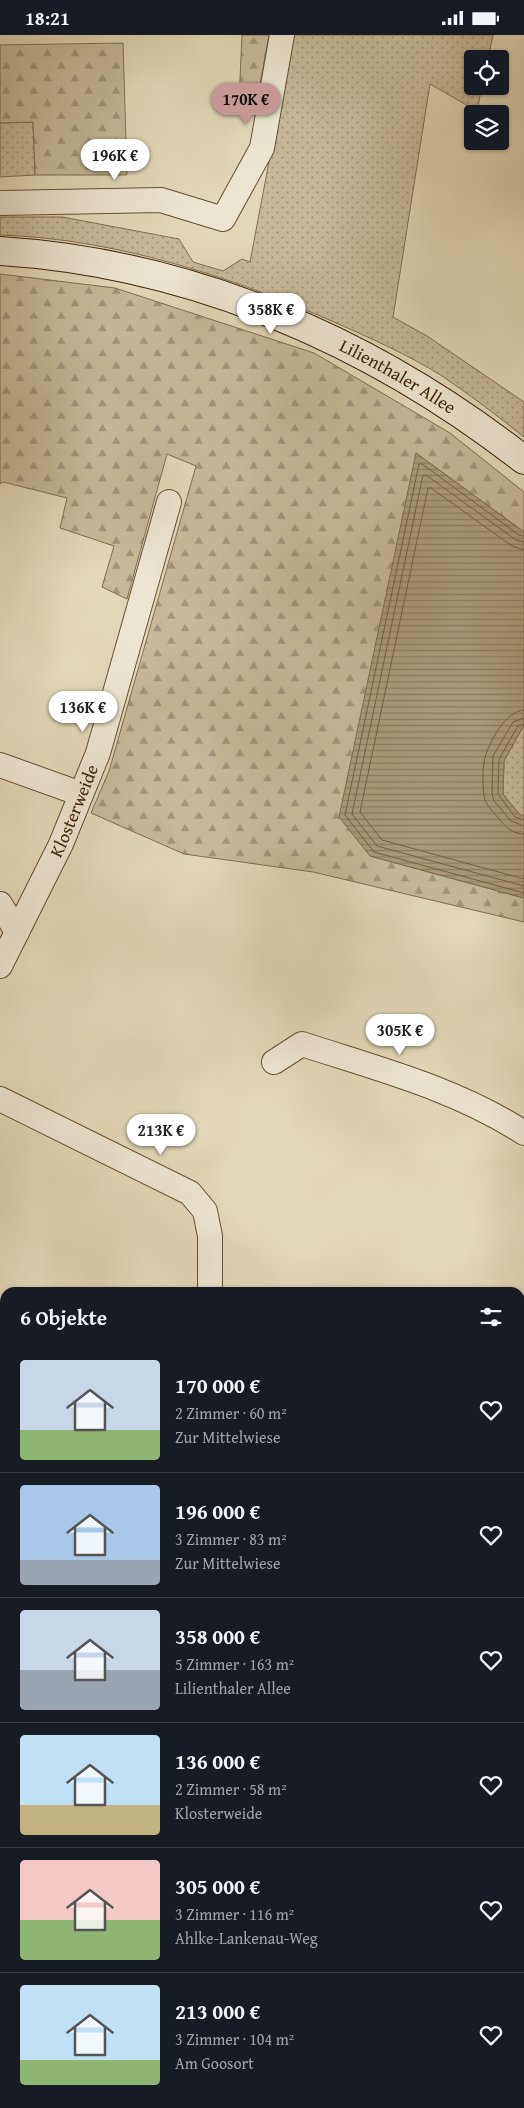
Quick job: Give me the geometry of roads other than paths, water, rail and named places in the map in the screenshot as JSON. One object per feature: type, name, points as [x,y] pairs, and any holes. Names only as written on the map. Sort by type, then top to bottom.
[{"type":"main road","name":"Lilienthaler Allee","points":[[0,251],[45,255],[122,268],[180,282],[260,307],[341,343],[388,368],[458,412],[524,460]]},
{"type":"street","points":[[0,203],[161,200],[223,219],[262,148],[282,35]]},
{"type":"street","name":"Klosterweide","points":[[0,966],[61,844],[98,753],[169,503]]},
{"type":"street","points":[[0,765],[81,794]]},
{"type":"street","points":[[0,904],[17,932]]},
{"type":"street","points":[[274,1062],[302,1043],[452,1094],[495,1114],[524,1133]]},
{"type":"street","points":[[0,1099],[190,1193],[205,1211],[210,1236],[210,1287]]},
{"type":"water","points":[[416,453],[524,532],[524,725],[504,761],[503,794],[519,814],[524,816],[524,898],[370,856],[339,817]]}]
